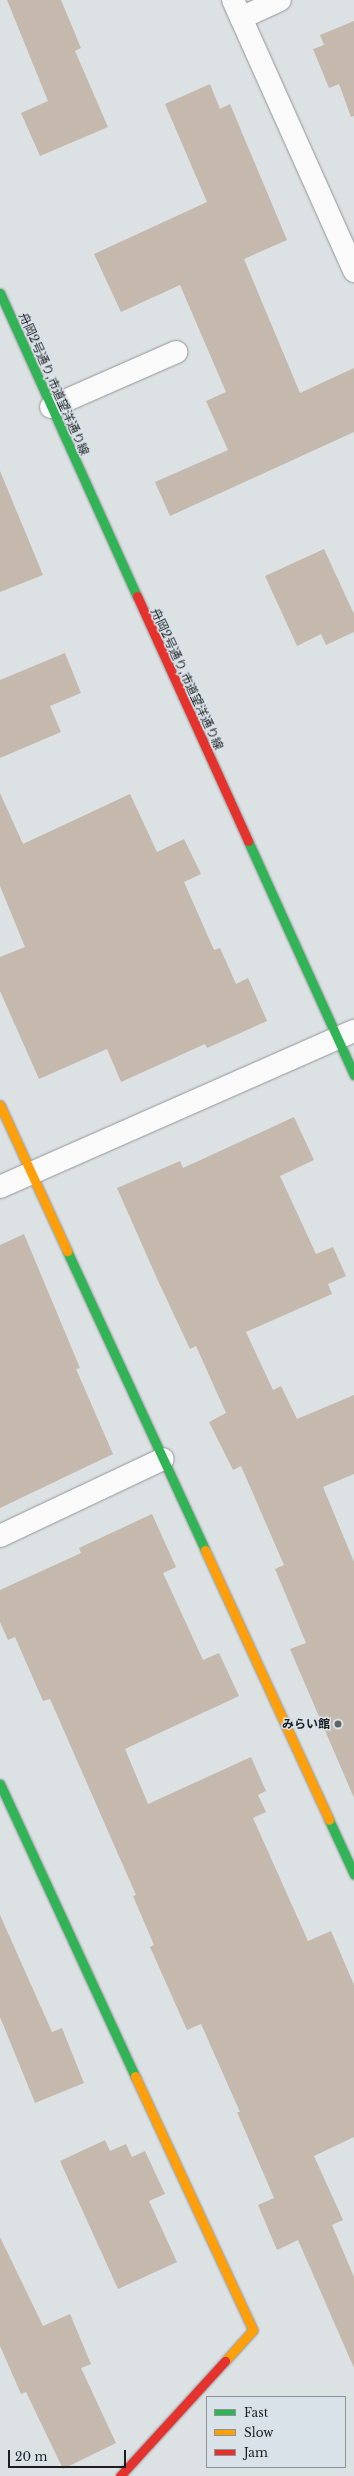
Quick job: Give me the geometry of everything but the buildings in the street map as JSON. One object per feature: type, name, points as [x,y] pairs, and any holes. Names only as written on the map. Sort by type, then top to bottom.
[{"type":"street","points":[[280,0],[237,9],[354,271]]},
{"type":"street","name":"舟岡2号通り,市道望洋通り線","points":[[0,293],[51,408],[346,1035],[354,1075]]},
{"type":"street","points":[[51,408],[176,352]]},
{"type":"street","points":[[0,1187],[346,1035]]},
{"type":"street","points":[[0,1105],[353,1868]]},
{"type":"street","points":[[0,1536],[163,1459]]},
{"type":"street","points":[[0,1784],[254,2330],[120,2476]]},
{"type":"traffic: fast","points":[[0,293],[137,596]]},
{"type":"traffic: fast","points":[[248,841],[354,1075]]},
{"type":"traffic: fast","points":[[67,1251],[205,1550]]},
{"type":"traffic: fast","points":[[0,1784],[135,2076]]},
{"type":"traffic: fast","points":[[329,1820],[354,1874]]},
{"type":"traffic: slow","points":[[0,1105],[67,1251]]},
{"type":"traffic: slow","points":[[205,1550],[329,1820]]},
{"type":"traffic: slow","points":[[135,2076],[253,2330],[225,2361]]},
{"type":"traffic: jam","points":[[137,596],[248,841]]},
{"type":"traffic: jam","points":[[120,2476],[225,2361]]},
{"type":"place","name":"みらい館","points":[[338,1724]]}]
